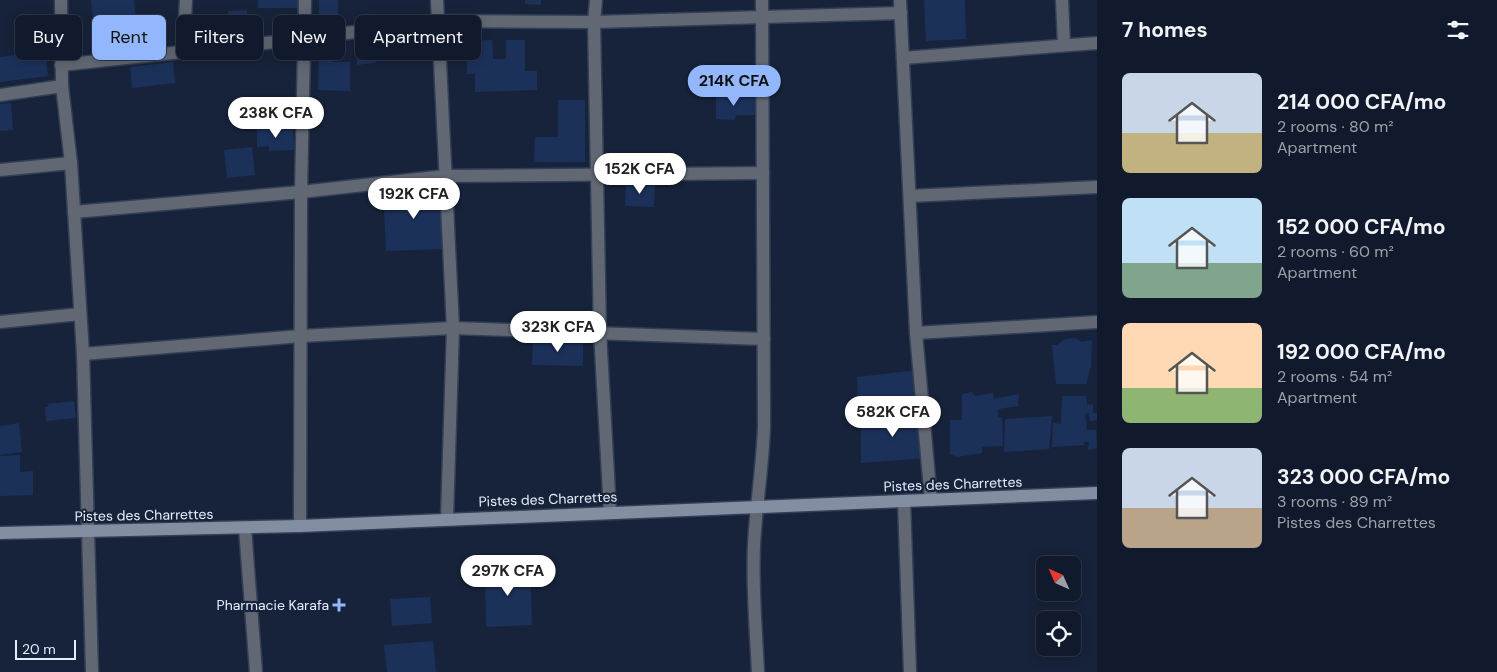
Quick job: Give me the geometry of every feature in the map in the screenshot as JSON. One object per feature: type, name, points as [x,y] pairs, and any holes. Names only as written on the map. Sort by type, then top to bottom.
[{"type":"main road","name":"Pistes des Charrettes","points":[[0,533],[246,528],[447,518],[1097,493]]},
{"type":"street","points":[[61,0],[62,86],[71,163],[83,354],[90,531],[92,672]]},
{"type":"street","points":[[185,15],[186,0]]},
{"type":"street","points":[[303,15],[304,0]]},
{"type":"street","points":[[437,0],[437,15]]},
{"type":"street","points":[[596,0],[594,22],[600,332],[610,512]]},
{"type":"street","points":[[758,672],[753,592],[757,507],[763,465],[762,0]]},
{"type":"street","points":[[1062,0],[1064,45]]},
{"type":"street","points":[[481,21],[594,22],[761,17],[901,6],[916,333],[931,500]]},
{"type":"street","points":[[903,58],[1097,43]]},
{"type":"street","points":[[61,65],[176,54]]},
{"type":"street","points":[[300,526],[302,60]]},
{"type":"street","points":[[439,60],[453,328],[447,518]]},
{"type":"street","points":[[0,95],[62,86]]},
{"type":"street","points":[[0,170],[71,163]]},
{"type":"street","points":[[74,212],[301,192],[445,176],[762,174]]},
{"type":"street","points":[[910,196],[1097,187]]},
{"type":"street","points":[[0,322],[80,314]]},
{"type":"street","points":[[916,333],[1097,322]]},
{"type":"street","points":[[83,354],[302,336],[453,328],[764,339]]},
{"type":"street","points":[[904,501],[910,672]]},
{"type":"street","points":[[246,528],[256,672]]},
{"type":"building","points":[[91,0],[134,0],[135,15],[93,15]]},
{"type":"building","points":[[258,0],[298,0],[298,8],[258,8]]},
{"type":"building","points":[[319,0],[338,0],[338,15],[319,15]]},
{"type":"building","points":[[525,0],[541,0],[541,5],[525,4]]},
{"type":"building","points":[[924,0],[965,0],[966,39],[926,41]]},
{"type":"building","points":[[247,10],[247,15],[228,15],[228,11]]},
{"type":"building","points":[[481,40],[492,40],[493,59],[506,59],[506,40],[525,40],[525,71],[537,71],[537,90],[475,92],[475,74],[467,74],[467,60],[481,60]]},
{"type":"building","points":[[15,55],[15,60],[46,60],[48,76],[0,82],[0,57]]},
{"type":"building","points":[[319,60],[350,62],[350,91],[318,90]]},
{"type":"building","points":[[357,60],[376,60],[376,63],[357,65]]},
{"type":"building","points":[[173,62],[175,83],[132,88],[130,67]]},
{"type":"building","points":[[716,97],[755,97],[755,115],[736,115],[735,120],[716,119]]},
{"type":"building","points":[[292,98],[293,111],[268,112],[267,99]]},
{"type":"building","points":[[558,100],[585,100],[585,162],[534,162],[535,137],[558,137]]},
{"type":"building","points":[[11,103],[13,130],[0,131],[0,104]]},
{"type":"building","points":[[293,127],[294,150],[269,151],[269,146],[257,147],[257,129]]},
{"type":"building","points":[[252,147],[255,175],[227,178],[224,150]]},
{"type":"building","points":[[626,184],[655,185],[654,207],[625,206]]},
{"type":"building","points":[[442,188],[445,249],[386,251],[383,190]]},
{"type":"building","points":[[1075,338],[1082,342],[1092,340],[1091,366],[1086,384],[1056,384],[1052,345],[1057,345],[1065,339]]},
{"type":"building","points":[[533,340],[583,341],[583,366],[532,365]]},
{"type":"building","points":[[920,370],[920,412],[858,417],[857,377]]},
{"type":"building","points":[[972,392],[975,396],[993,393],[994,399],[1019,394],[1018,406],[998,409],[998,417],[1002,418],[1003,446],[982,447],[982,453],[957,457],[950,454],[950,420],[962,420],[962,394]]},
{"type":"building","points":[[1062,396],[1086,396],[1087,405],[1093,404],[1093,413],[1097,413],[1097,420],[1090,421],[1089,413],[1085,414],[1087,430],[1096,430],[1097,448],[1088,450],[1089,442],[1083,442],[1085,445],[1052,447],[1053,423],[1061,424]]},
{"type":"building","points":[[74,401],[76,418],[46,421],[45,407],[48,407],[48,404]]},
{"type":"building","points":[[923,412],[927,458],[861,463],[861,418]]},
{"type":"building","points":[[1052,416],[1049,449],[1004,452],[1005,419]]},
{"type":"building","points":[[19,423],[22,452],[0,455],[0,426]]},
{"type":"building","points":[[20,455],[20,472],[33,471],[33,495],[0,496],[0,456]]},
{"type":"building","points":[[530,567],[532,625],[486,627],[485,569]]},
{"type":"building","points":[[430,597],[432,623],[392,626],[390,599]]},
{"type":"building","points":[[433,641],[436,672],[387,672],[384,645]]},
{"type":"place","name":"Pharmacie Karafa","points":[[339,605]]}]
